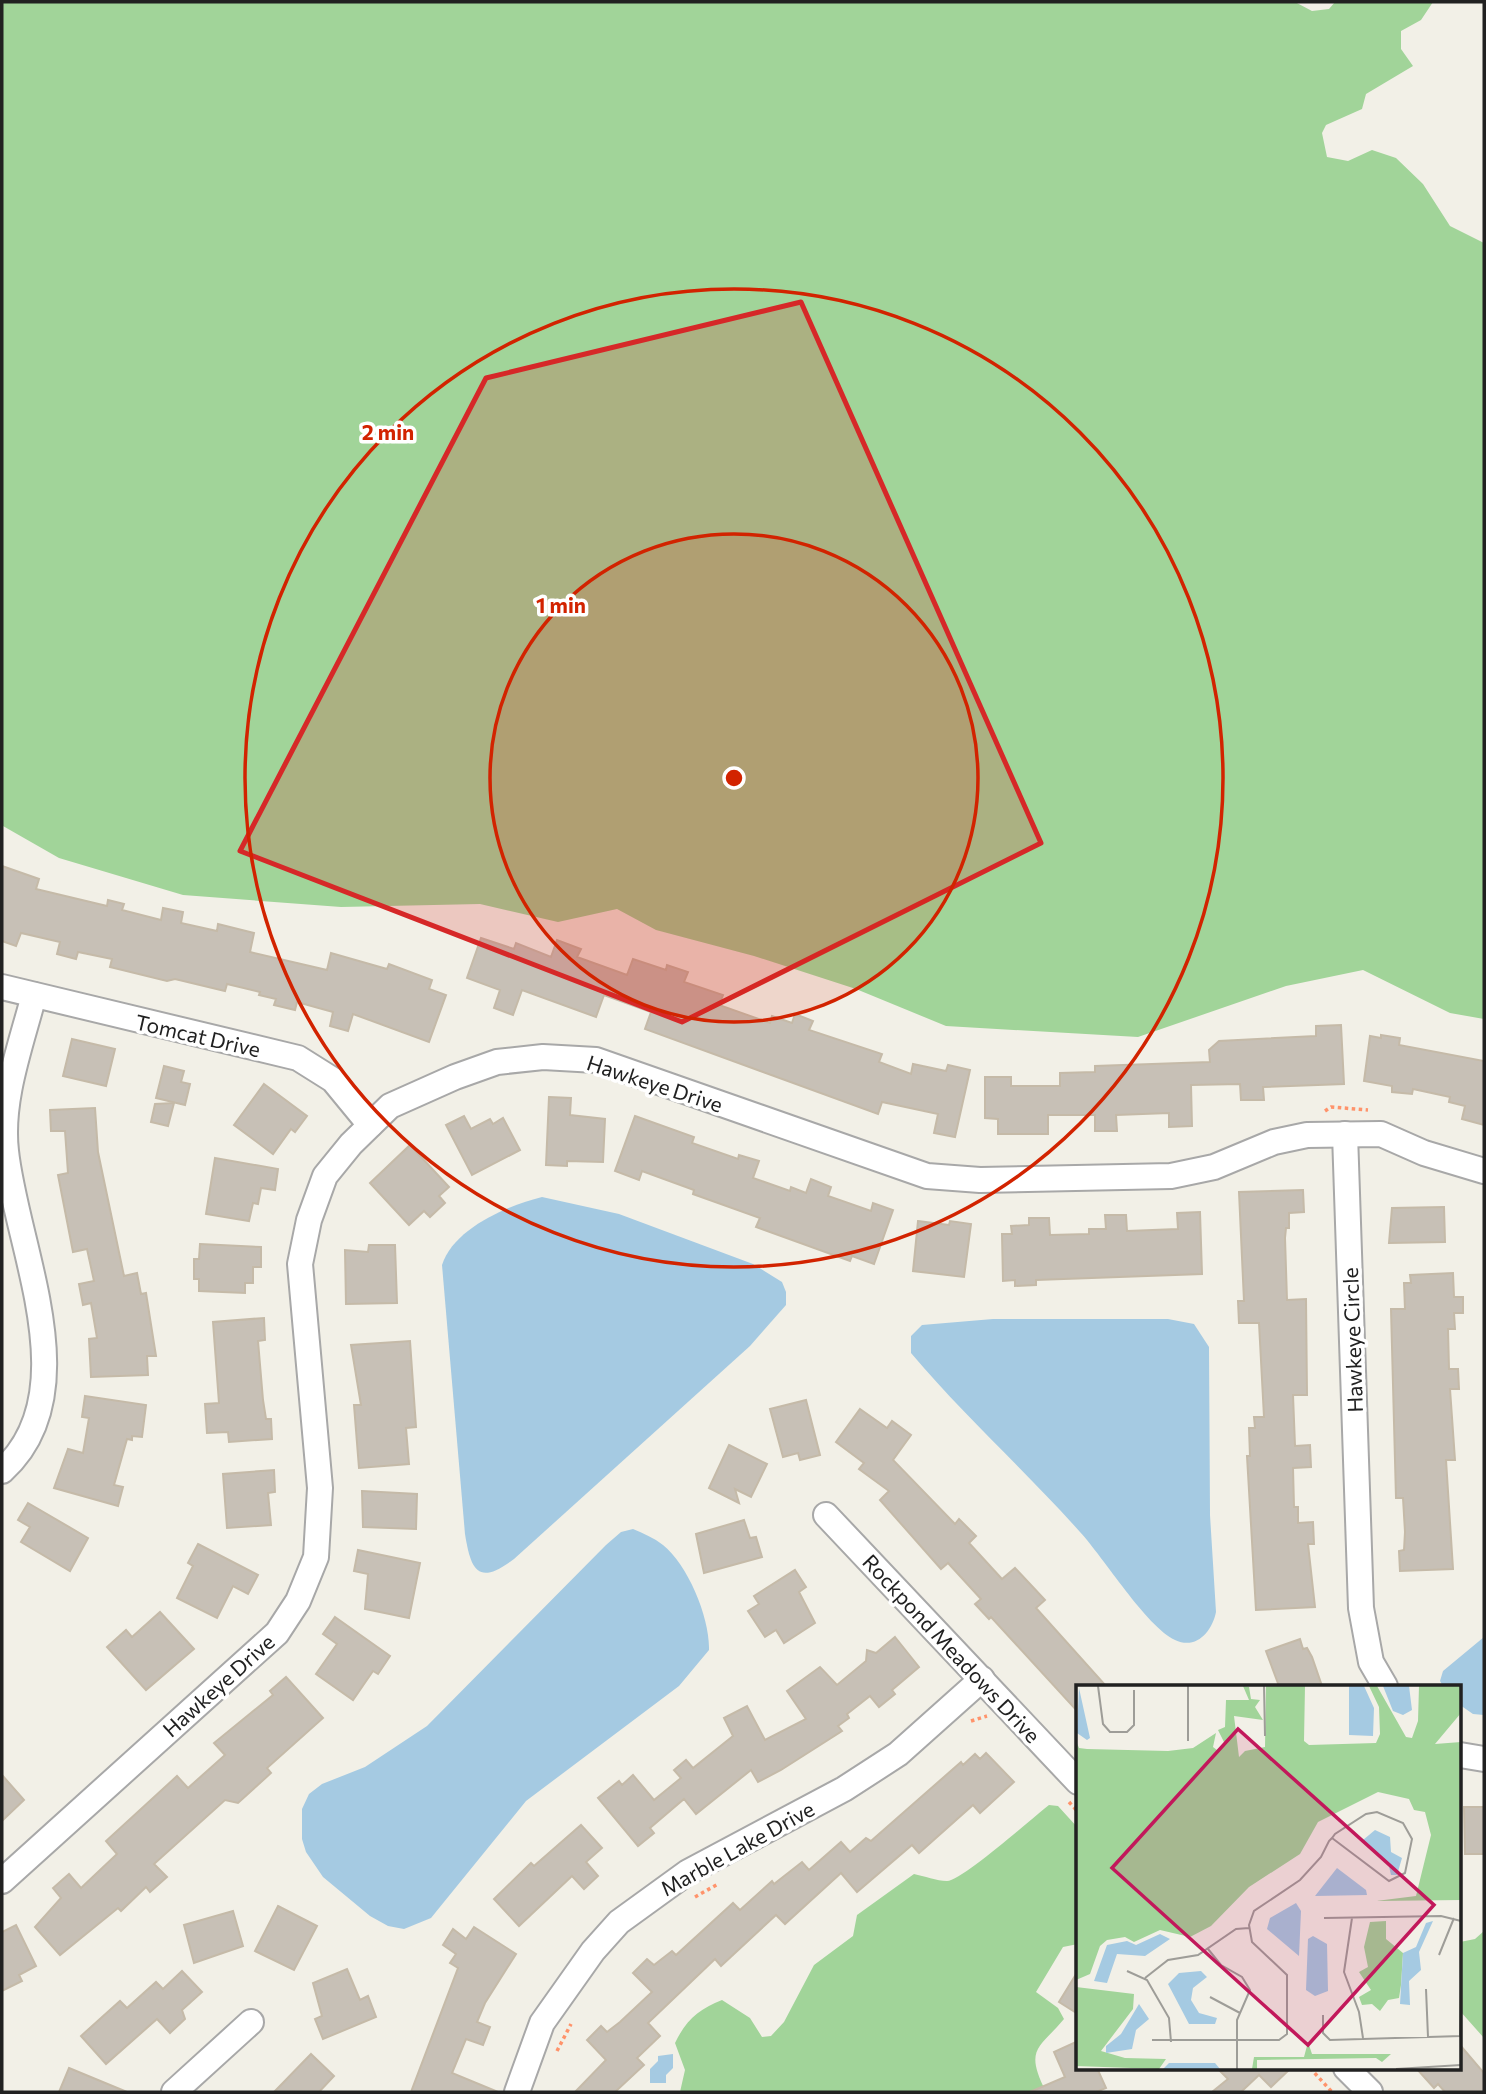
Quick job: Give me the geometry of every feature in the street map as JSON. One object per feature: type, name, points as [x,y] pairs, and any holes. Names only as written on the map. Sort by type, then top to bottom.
[{"type":"street","name":"Tomcat Drive","points":[[2,987],[298,1058],[333,1080],[370,1125]]},
{"type":"street","points":[[2,1471],[12,1462],[32,1427],[43,1387],[45,1346],[6,1151],[6,1111],[34,995]]},
{"type":"street","name":"Hawkeye Drive","points":[[2,1881],[277,1633],[298,1601],[316,1557],[320,1488],[300,1264],[309,1220],[325,1176],[390,1106],[497,1062],[543,1057],[596,1060],[927,1175],[980,1180],[1171,1175],[1214,1167],[1274,1142],[1307,1135],[1345,1134]]},
{"type":"street","points":[[1345,1134],[1381,1134],[1424,1153],[1484,1171]]},
{"type":"street","name":"Hawkeye Circle","points":[[1345,1134],[1361,1608],[1371,1662],[1384,1685]]},
{"type":"street","name":"Rockpond Meadows Drive","points":[[826,1515],[982,1679],[1073,1792]]},
{"type":"street","name":"Marble Lake Drive","points":[[517,2092],[542,2023],[593,1951],[619,1922],[688,1872],[844,1789],[898,1754],[982,1679]]},
{"type":"street","points":[[1462,1755],[1484,1759]]},
{"type":"street","points":[[174,2092],[251,2022]]},
{"type":"street","points":[[1348,2070],[1370,2092]]},
{"type":"path","points":[[970,1722],[987,1716],[995,1721]]},
{"type":"path","points":[[689,1900],[729,1878]]},
{"type":"path","points":[[554,2061],[577,2012]]},
{"type":"path","points":[[1312,2070],[1332,2092]]},
{"type":"highlighted area","points":[[801,302],[1041,843],[682,1022],[240,851],[486,378]]},
{"type":"green space","points":[[2,2],[1295,2],[1312,11],[1329,9],[1335,2],[1433,2],[1421,20],[1401,31],[1401,49],[1413,66],[1366,94],[1362,109],[1326,125],[1322,133],[1327,157],[1348,161],[1372,150],[1396,158],[1423,184],[1450,226],[1484,243],[1484,1019],[1450,1013],[1363,970],[1286,986],[1138,1037],[946,1026],[856,989],[754,956],[656,930],[617,909],[558,922],[480,904],[341,907],[183,895],[59,858],[3,826]]},
{"type":"green space","points":[[1049,1805],[1058,1806],[1076,1826],[1076,1944],[1063,1947],[1036,1992],[1058,2008],[1064,2019],[1037,2050],[1035,2057],[1039,2077],[1046,2092],[680,2092],[685,2070],[675,2043],[684,2028],[700,2011],[722,2000],[750,2018],[762,2037],[771,2036],[784,2022],[814,1965],[853,1936],[857,1915],[914,1874],[947,1881],[981,1860]]},
{"type":"green space","points":[[1484,1931],[1484,2038],[1462,2013],[1462,1942],[1475,1939]]},
{"type":"water","points":[[542,1197],[619,1214],[753,1264],[782,1282],[786,1292],[786,1305],[750,1346],[514,1559],[492,1572],[484,1573],[478,1570],[470,1557],[465,1534],[442,1265],[458,1240],[483,1220],[513,1206]]},
{"type":"water","points":[[993,1319],[1168,1319],[1194,1324],[1209,1347],[1210,1515],[1216,1612],[1207,1632],[1196,1641],[1190,1643],[1175,1640],[1151,1621],[1080,1532],[911,1353],[911,1336],[922,1325]]},
{"type":"water","points":[[633,1529],[663,1545],[681,1565],[696,1593],[706,1623],[709,1650],[679,1686],[526,1801],[431,1918],[404,1929],[388,1926],[370,1916],[323,1877],[306,1852],[302,1839],[302,1809],[309,1794],[322,1784],[365,1767],[427,1726],[606,1545],[621,1532]]},
{"type":"water","points":[[1484,1637],[1484,1715],[1473,1714],[1462,1706],[1462,1685],[1442,1685],[1440,1681],[1443,1671]]},
{"type":"water","points":[[673,2054],[673,2068],[666,2075],[666,2083],[650,2083],[650,2069],[658,2061],[658,2056]]},
{"type":"building","points":[[2,866],[39,879],[36,889],[107,906],[108,900],[124,904],[122,910],[161,920],[163,908],[183,912],[181,923],[217,931],[218,924],[254,933],[250,952],[327,970],[331,953],[387,969],[389,964],[432,980],[429,989],[446,995],[429,1042],[353,1014],[348,1031],[330,1026],[333,1012],[297,1002],[295,1010],[274,1005],[276,999],[227,984],[225,991],[175,979],[167,981],[110,967],[112,959],[78,952],[76,959],[57,954],[60,942],[21,933],[16,946],[2,941]]},
{"type":"building","points":[[481,938],[514,949],[516,943],[551,957],[557,940],[581,949],[577,957],[627,975],[633,959],[666,970],[667,965],[688,972],[684,982],[723,995],[719,1005],[770,1023],[772,1016],[792,1023],[795,1014],[813,1021],[809,1030],[882,1054],[879,1062],[911,1074],[913,1064],[946,1071],[948,1065],[970,1070],[955,1137],[934,1133],[938,1114],[882,1102],[878,1114],[645,1029],[651,1012],[604,995],[596,1017],[522,990],[513,1015],[494,1008],[500,990],[467,978]]},
{"type":"building","points":[[1341,1025],[1344,1084],[1263,1087],[1264,1100],[1241,1100],[1240,1084],[1191,1085],[1192,1126],[1169,1127],[1169,1113],[1116,1115],[1117,1131],[1095,1131],[1095,1115],[1048,1115],[1048,1134],[998,1134],[998,1119],[985,1118],[985,1077],[1011,1077],[1011,1086],[1060,1086],[1060,1073],[1095,1072],[1095,1066],[1210,1062],[1209,1050],[1219,1041],[1316,1036],[1316,1026]]},
{"type":"building","points":[[1381,1035],[1400,1038],[1399,1045],[1484,1061],[1484,1125],[1462,1119],[1465,1106],[1449,1102],[1450,1097],[1413,1089],[1412,1094],[1392,1092],[1392,1086],[1364,1081],[1370,1036],[1381,1038]]},
{"type":"building","points":[[72,1039],[115,1049],[106,1086],[63,1076]]},
{"type":"building","points":[[164,1066],[184,1071],[181,1082],[190,1084],[185,1105],[156,1098]]},
{"type":"building","points":[[264,1084],[307,1116],[295,1132],[291,1129],[273,1154],[234,1125]]},
{"type":"building","points":[[549,1097],[571,1098],[570,1115],[605,1119],[603,1162],[567,1161],[567,1166],[546,1165]]},
{"type":"building","points":[[174,1103],[168,1126],[151,1122],[155,1104]]},
{"type":"building","points":[[95,1108],[98,1152],[124,1276],[137,1273],[141,1294],[146,1293],[156,1356],[147,1356],[148,1375],[91,1377],[89,1339],[97,1338],[91,1303],[83,1305],[79,1284],[94,1281],[87,1249],[73,1252],[58,1175],[68,1173],[65,1131],[51,1131],[50,1110]]},
{"type":"building","points":[[464,1116],[471,1129],[490,1119],[493,1124],[503,1118],[520,1150],[472,1175],[446,1125]]},
{"type":"building","points":[[635,1116],[694,1137],[692,1143],[738,1159],[739,1155],[759,1161],[753,1178],[790,1191],[791,1187],[806,1193],[811,1179],[831,1187],[828,1196],[871,1211],[873,1203],[893,1210],[874,1264],[852,1256],[850,1261],[756,1227],[760,1218],[693,1194],[694,1190],[642,1171],[639,1180],[615,1171]]},
{"type":"building","points":[[410,1145],[449,1187],[439,1196],[445,1203],[430,1217],[424,1211],[409,1225],[370,1183]]},
{"type":"building","points":[[215,1158],[278,1169],[275,1190],[261,1188],[258,1204],[253,1203],[249,1221],[206,1214]]},
{"type":"building","points":[[1303,1190],[1304,1212],[1289,1213],[1289,1228],[1286,1228],[1285,1238],[1287,1300],[1306,1299],[1307,1395],[1293,1395],[1295,1446],[1310,1445],[1311,1467],[1293,1468],[1294,1507],[1298,1507],[1298,1523],[1313,1522],[1314,1544],[1308,1544],[1315,1607],[1256,1610],[1247,1456],[1250,1456],[1249,1428],[1255,1428],[1254,1417],[1264,1417],[1259,1323],[1239,1323],[1238,1301],[1244,1301],[1239,1192]]},
{"type":"building","points":[[1444,1207],[1445,1242],[1389,1243],[1392,1208]]},
{"type":"building","points":[[1200,1212],[1202,1274],[1036,1280],[1036,1285],[1015,1286],[1015,1280],[1003,1281],[1002,1234],[1012,1234],[1011,1226],[1029,1225],[1029,1218],[1049,1218],[1050,1235],[1089,1234],[1089,1229],[1106,1229],[1105,1215],[1126,1215],[1127,1231],[1178,1229],[1177,1213]]},
{"type":"building","points":[[918,1221],[949,1225],[950,1221],[971,1224],[964,1277],[913,1271]]},
{"type":"building","points":[[200,1244],[261,1247],[261,1267],[253,1267],[253,1283],[245,1283],[245,1293],[199,1291],[199,1279],[194,1279],[194,1259],[199,1259]]},
{"type":"building","points":[[369,1245],[395,1245],[397,1303],[346,1304],[345,1250],[368,1252]]},
{"type":"building","points":[[1453,1273],[1454,1297],[1463,1297],[1463,1313],[1454,1313],[1455,1329],[1448,1329],[1449,1369],[1458,1369],[1459,1389],[1450,1389],[1455,1460],[1446,1460],[1453,1569],[1400,1571],[1399,1551],[1404,1550],[1405,1532],[1403,1498],[1396,1498],[1391,1309],[1405,1309],[1404,1283],[1411,1283],[1410,1275]]},
{"type":"building","points":[[264,1318],[265,1340],[258,1341],[263,1400],[266,1419],[271,1419],[272,1439],[229,1442],[228,1432],[207,1433],[205,1404],[219,1403],[213,1322]]},
{"type":"building","points":[[410,1341],[416,1427],[406,1428],[409,1464],[359,1468],[354,1405],[361,1405],[351,1345]]},
{"type":"building","points":[[85,1396],[146,1405],[142,1437],[132,1436],[132,1440],[127,1439],[114,1485],[123,1487],[118,1506],[54,1488],[68,1449],[83,1453],[89,1418],[82,1417]]},
{"type":"building","points":[[806,1400],[820,1455],[800,1460],[798,1453],[783,1457],[770,1409]]},
{"type":"building","points":[[860,1409],[887,1428],[892,1421],[911,1435],[893,1460],[955,1524],[959,1519],[976,1536],[969,1543],[1002,1579],[1015,1568],[1045,1600],[1036,1608],[1105,1685],[1076,1685],[1076,1710],[991,1617],[989,1619],[975,1604],[981,1599],[948,1563],[941,1569],[880,1500],[889,1491],[859,1469],[864,1463],[836,1442]]},
{"type":"building","points":[[729,1445],[767,1464],[751,1497],[735,1489],[739,1503],[709,1488]]},
{"type":"building","points":[[274,1470],[275,1492],[268,1493],[271,1525],[227,1528],[223,1474]]},
{"type":"building","points":[[362,1491],[417,1494],[416,1529],[363,1527]]},
{"type":"building","points":[[28,1503],[88,1538],[70,1571],[21,1542],[30,1527],[18,1520]]},
{"type":"building","points":[[744,1520],[750,1538],[756,1537],[762,1557],[704,1573],[696,1534]]},
{"type":"building","points":[[198,1544],[258,1575],[248,1594],[233,1586],[217,1618],[177,1598],[193,1566],[188,1563]]},
{"type":"building","points":[[358,1550],[420,1563],[409,1618],[365,1609],[368,1574],[354,1571]]},
{"type":"building","points":[[795,1570],[806,1587],[799,1592],[815,1623],[784,1643],[776,1630],[765,1637],[748,1611],[759,1604],[754,1596]]},
{"type":"building","points":[[160,1612],[194,1649],[146,1690],[107,1647],[126,1630],[132,1637]]},
{"type":"building","points":[[335,1617],[390,1656],[378,1674],[373,1671],[353,1700],[316,1674],[337,1644],[323,1634]]},
{"type":"building","points":[[895,1637],[919,1667],[892,1690],[895,1694],[879,1707],[870,1696],[847,1714],[849,1718],[838,1726],[842,1731],[781,1770],[758,1782],[751,1770],[696,1814],[684,1799],[650,1828],[654,1833],[638,1846],[598,1798],[619,1781],[622,1785],[633,1775],[654,1800],[681,1778],[674,1770],[686,1760],[693,1768],[733,1736],[724,1718],[747,1706],[765,1740],[806,1719],[787,1691],[820,1667],[837,1685],[866,1661],[867,1650],[876,1653]]},
{"type":"building","points":[[1300,1639],[1303,1649],[1307,1648],[1312,1657],[1322,1685],[1279,1685],[1266,1651]]},
{"type":"building","points":[[286,1677],[323,1718],[267,1768],[271,1773],[238,1803],[225,1800],[154,1864],[167,1877],[150,1892],[146,1887],[121,1911],[118,1908],[60,1955],[35,1927],[61,1898],[53,1888],[69,1874],[81,1888],[117,1854],[106,1841],[177,1776],[188,1788],[225,1755],[214,1743],[273,1695],[270,1691]]},
{"type":"building","points":[[986,1753],[1014,1782],[980,1813],[973,1805],[919,1853],[912,1845],[857,1892],[841,1873],[785,1924],[776,1915],[721,1966],[715,1959],[648,2023],[660,2036],[637,2058],[644,2065],[615,2092],[575,2092],[606,2060],[587,2040],[601,2026],[607,2032],[652,1992],[633,1973],[647,1959],[654,1965],[672,1951],[676,1955],[733,1903],[740,1910],[772,1881],[774,1884],[802,1862],[809,1870],[841,1842],[850,1852],[866,1838],[871,1841],[961,1762],[963,1765],[975,1754],[980,1759]]},
{"type":"building","points":[[2,1775],[24,1800],[2,1821]]},
{"type":"building","points":[[1464,1807],[1484,1807],[1484,1854],[1465,1854]]},
{"type":"building","points":[[581,1825],[602,1848],[586,1862],[598,1876],[584,1889],[572,1876],[519,1926],[494,1899],[531,1863],[534,1866]]},
{"type":"building","points":[[278,1906],[317,1926],[294,1970],[255,1951]]},
{"type":"building","points":[[233,1911],[243,1946],[194,1963],[184,1925]]},
{"type":"building","points":[[16,1925],[36,1966],[19,1975],[22,1981],[2,1991],[2,1932]]},
{"type":"building","points":[[474,1927],[516,1954],[485,2003],[477,2022],[490,2027],[483,2045],[466,2039],[452,2073],[498,2092],[411,2092],[458,1968],[450,1963],[456,1954],[443,1945],[453,1929],[466,1939]]},
{"type":"building","points":[[347,1969],[360,2000],[368,1996],[376,2017],[323,2039],[315,2019],[322,2016],[313,1983]]},
{"type":"building","points":[[182,1971],[202,1992],[182,2010],[185,2019],[170,2033],[157,2019],[106,2064],[81,2036],[120,2001],[127,2008],[156,1982],[163,1989]]},
{"type":"building","points":[[1076,1974],[1076,2013],[1059,2002]]},
{"type":"building","points":[[1076,2042],[1076,2070],[1098,2070],[1106,2088],[1096,2092],[1030,2092],[1065,2077],[1054,2052]]},
{"type":"building","points":[[1462,2047],[1484,2073],[1484,2092],[1445,2092],[1438,2084],[1434,2088],[1418,2070],[1462,2070]]},
{"type":"building","points":[[311,2054],[334,2076],[319,2092],[274,2092]]},
{"type":"building","points":[[69,2068],[127,2092],[59,2092]]},
{"type":"building","points":[[1219,2070],[1289,2070],[1271,2087],[1259,2075],[1241,2092],[1212,2092],[1228,2079]]}]
